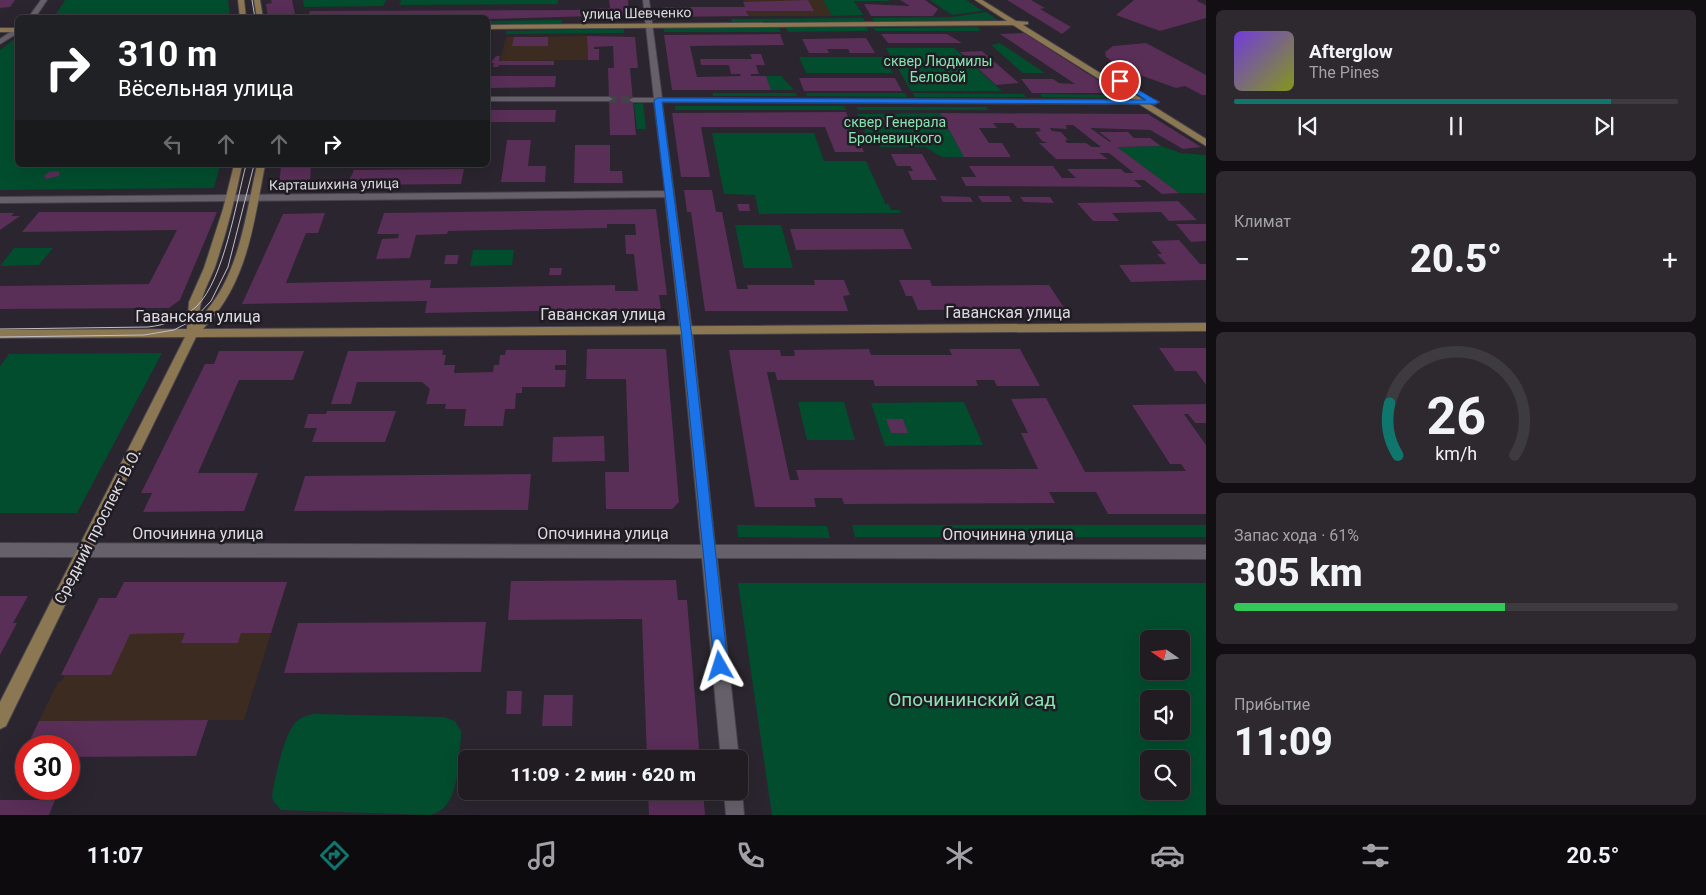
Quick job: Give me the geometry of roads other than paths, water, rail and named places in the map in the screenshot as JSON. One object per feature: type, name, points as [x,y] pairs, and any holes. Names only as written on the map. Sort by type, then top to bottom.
[{"type":"street","points":[[33,15],[44,0]]},
{"type":"street","points":[[241,0],[243,15]]},
{"type":"street","points":[[257,0],[260,15]]},
{"type":"street","points":[[646,0],[686,330],[729,750]]},
{"type":"street","points":[[978,0],[1206,143]]},
{"type":"street","points":[[990,0],[1206,134]]},
{"type":"street","name":"улица Шевченко","points":[[490,27],[1026,23]]},
{"type":"street","points":[[0,30],[15,30]]},
{"type":"street","points":[[0,42],[15,31]]},
{"type":"street","points":[[490,99],[609,99]]},
{"type":"street","points":[[633,100],[1155,102]]},
{"type":"street","name":"Средний проспект В.О.","points":[[193,332],[194,302],[209,268],[238,167]]},
{"type":"street","name":"Средний проспект В.О.","points":[[0,720],[193,332],[221,301],[236,267],[261,167]]},
{"type":"street","name":"Карташихина улица","points":[[0,200],[669,194]]},
{"type":"street","name":"Гаванская улица","points":[[0,334],[1206,327]]},
{"type":"street","name":"Опочинина улица","points":[[0,550],[1206,552]]},
{"type":"street","points":[[734,800],[735,815]]},
{"type":"tunnel","points":[[609,99],[633,100]]},
{"type":"tram line","points":[[252,0],[254,15]]},
{"type":"tram line","points":[[0,329],[148,327],[161,325],[180,318],[197,306],[215,278],[228,240],[246,167]]},
{"type":"tram line","points":[[0,337],[144,335],[174,330],[193,320],[211,301],[228,267],[253,167]]},
{"type":"park label","name":"сквер Людмилы Беловой","points":[[938,69]]},
{"type":"park label","name":"сквер Генерала Броневицкого","points":[[895,130]]},
{"type":"park label","name":"Опочининский сад","points":[[972,699]]}]
